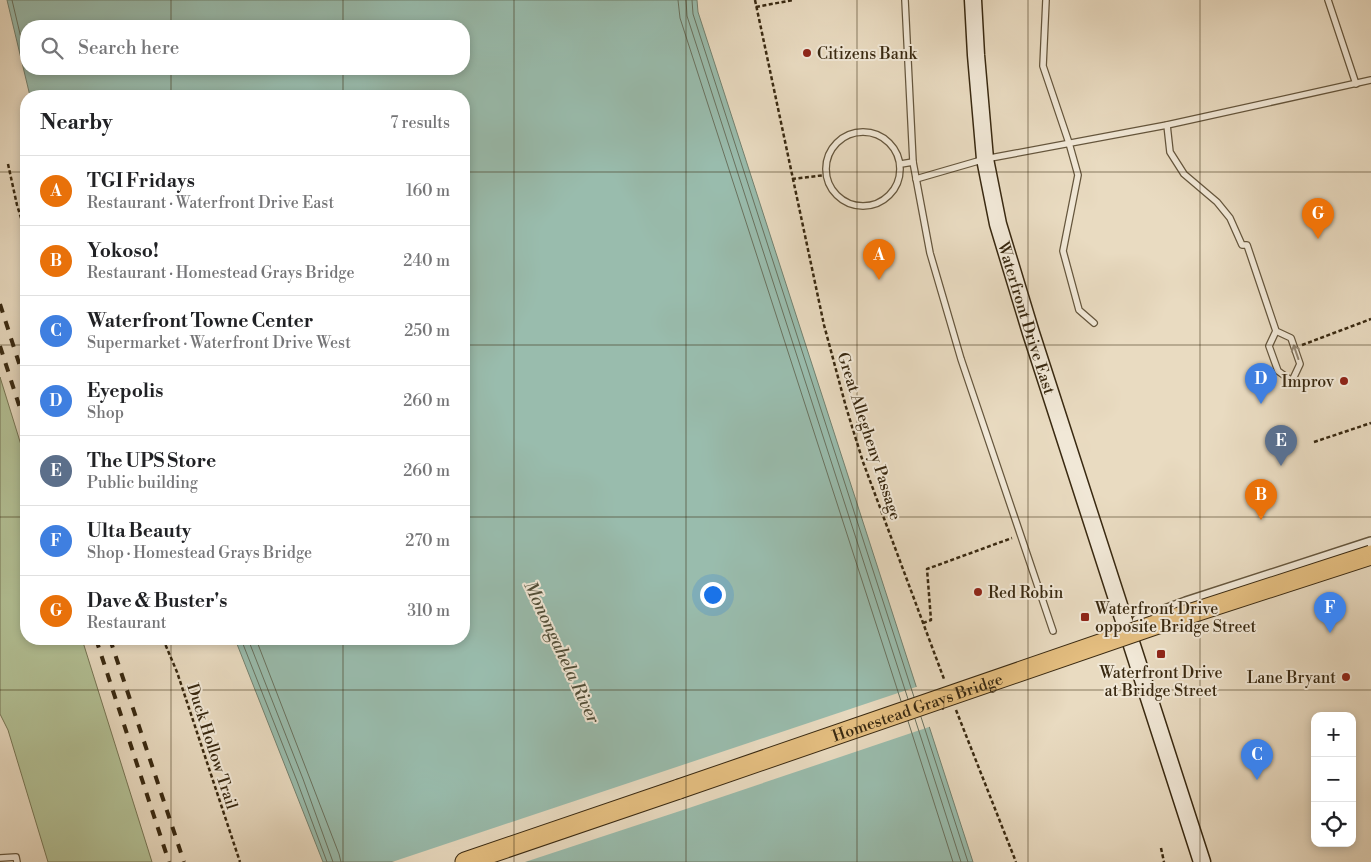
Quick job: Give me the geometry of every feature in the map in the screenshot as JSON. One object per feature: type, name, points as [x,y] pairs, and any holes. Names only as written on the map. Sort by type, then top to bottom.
[{"type":"main road","name":"Homestead Grays Bridge","points":[[464,862],[1146,628],[1371,555]]},
{"type":"street","name":"Waterfront Drive East","points":[[973,0],[985,159],[998,224],[1202,862]]},
{"type":"street","points":[[1125,626],[1186,603],[1371,543]]},
{"type":"lane","points":[[905,0],[912,162],[930,253],[956,343],[1053,631]]},
{"type":"lane","points":[[1046,0],[1043,66],[1078,175],[1063,251],[1079,310],[1094,323]]},
{"type":"lane","points":[[1328,0],[1356,84]]},
{"type":"lane","points":[[916,179],[985,159],[1167,125],[1371,80]]},
{"type":"lane","points":[[1167,125],[1170,152],[1184,174],[1217,202],[1230,218],[1242,245],[1247,245],[1276,331],[1269,346],[1278,371],[1292,381],[1300,364],[1291,338],[1276,331]]},
{"type":"lane","points":[[870,131],[891,142],[901,164],[898,184],[886,199],[868,207],[849,204],[833,193],[825,175],[829,151],[846,134],[870,131]]},
{"type":"lane","points":[[901,164],[912,162]]},
{"type":"lane","points":[[0,858],[16,857],[17,862]]},
{"type":"path","name":"Great Allegheny Passage","points":[[755,0],[824,325],[846,407],[863,462],[948,688]]},
{"type":"path","points":[[756,8],[794,0]]},
{"type":"path","points":[[8,164],[20,215]]},
{"type":"path","points":[[792,180],[825,175]]},
{"type":"path","points":[[1311,341],[1371,319]]},
{"type":"path","points":[[1314,442],[1371,423]]},
{"type":"path","points":[[923,623],[930,620],[927,569],[1020,534]]},
{"type":"path","name":"Duck Hollow Trail","points":[[166,645],[177,672],[240,862]]},
{"type":"path","points":[[954,706],[1016,862]]},
{"type":"path","points":[[1161,848],[1164,862]]},
{"type":"shaded area","points":[[0,377],[20,442],[20,645],[84,645],[152,862],[48,862],[8,730],[0,714]]},
{"type":"water","name":"Monongahela River","points":[[7,0],[697,0],[698,12],[973,862],[323,862],[237,645],[470,645],[470,90],[29,90],[25,75],[470,75],[470,20],[20,20],[20,54]]},
{"type":"pier","points":[[919,686],[932,726],[686,809],[525,862],[392,862]]},
{"type":"railway","points":[[0,304],[20,366]]},
{"type":"railway","points":[[0,346],[20,408]]},
{"type":"railway","points":[[98,645],[169,862]]},
{"type":"railway","points":[[112,645],[184,862]]},
{"type":"place","name":"Citizens Bank","points":[[807,53]]},
{"type":"place","name":"Dave & Buster's","points":[[1318,239]]},
{"type":"place","name":"TGI Fridays","points":[[879,280]]},
{"type":"place","name":"Improv","points":[[1344,381]]},
{"type":"place","name":"Eyepolis","points":[[1261,404]]},
{"type":"place","name":"The UPS Store","points":[[1281,466]]},
{"type":"place","name":"Yokoso!","points":[[1261,520]]},
{"type":"place","name":"Red Robin","points":[[978,592]]},
{"type":"place","name":"Waterfront Drive opposite Bridge Street","points":[[1085,617]]},
{"type":"place","name":"Ulta Beauty","points":[[1330,633]]},
{"type":"place","name":"Waterfront Drive at Bridge Street","points":[[1161,654]]},
{"type":"place","name":"Lane Bryant","points":[[1346,677]]},
{"type":"place","name":"Waterfront Towne Center","points":[[1257,780]]}]
